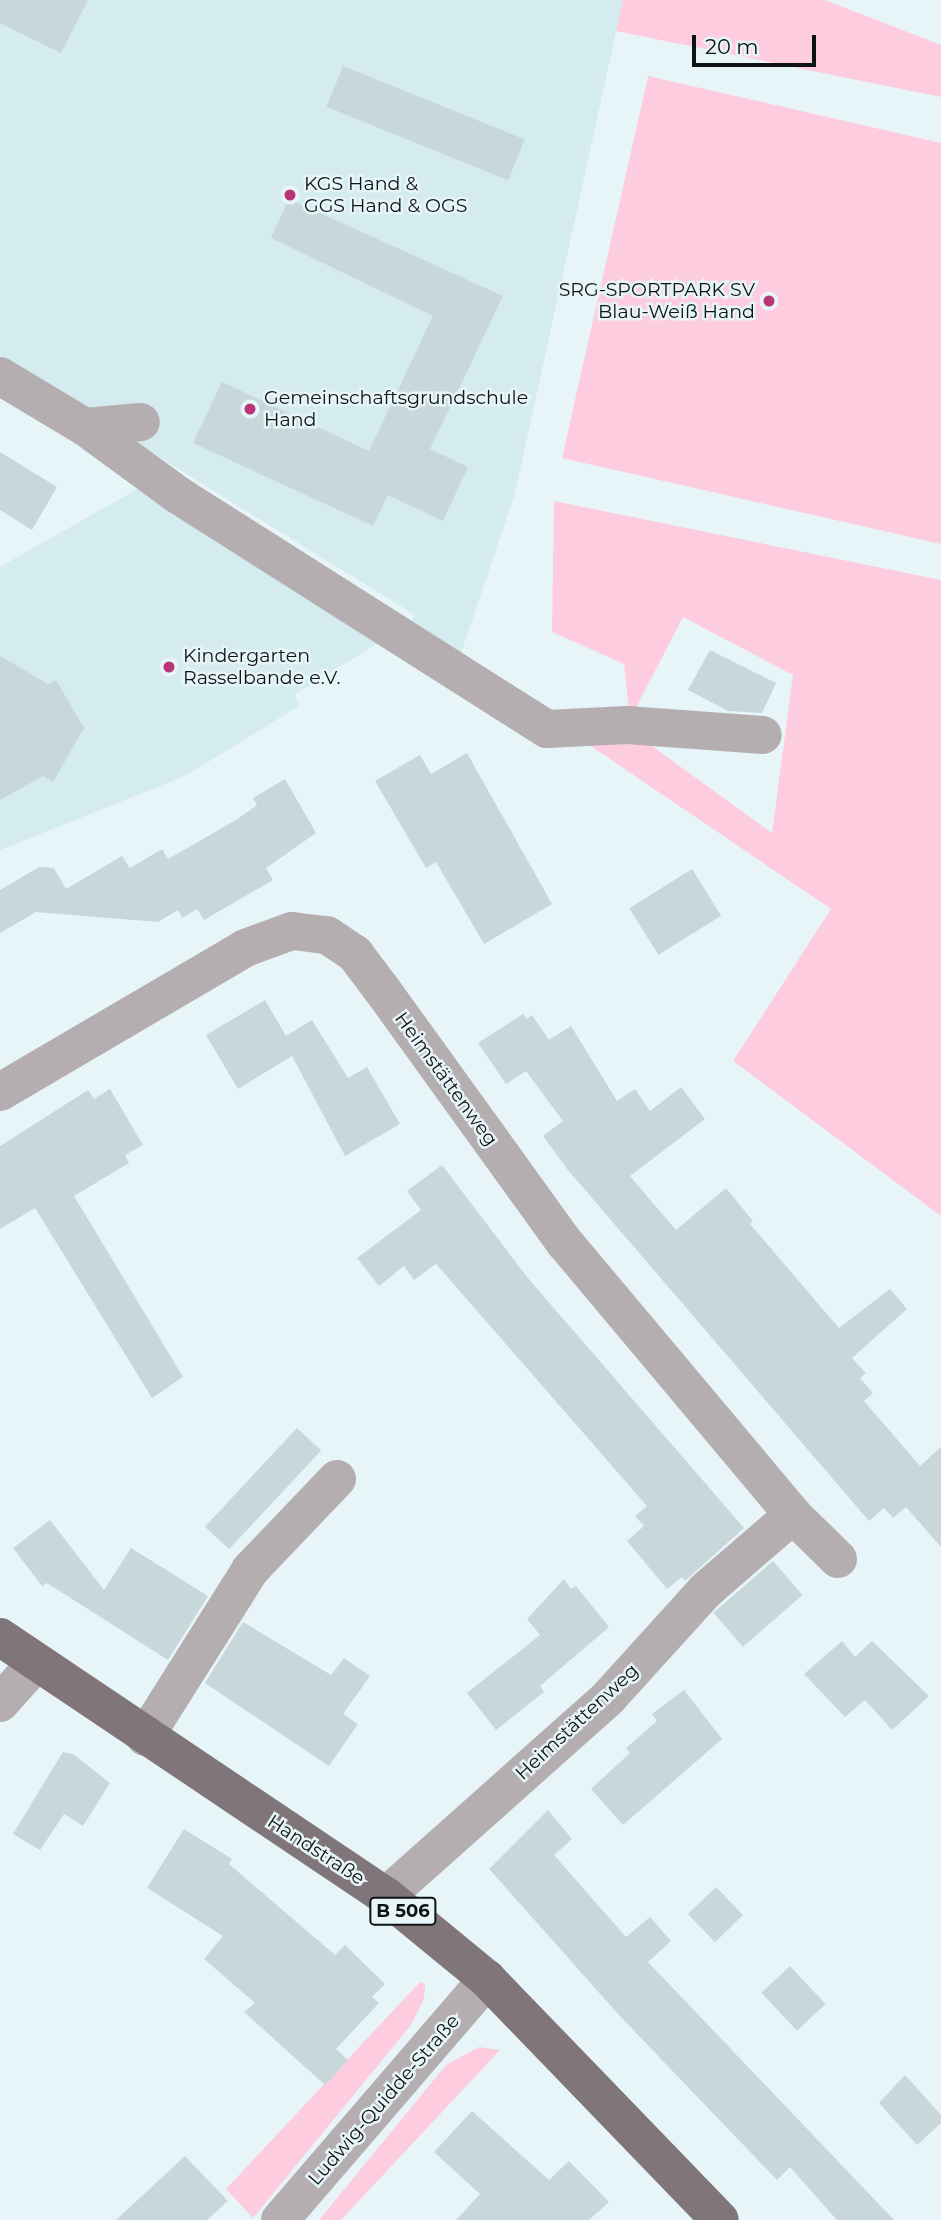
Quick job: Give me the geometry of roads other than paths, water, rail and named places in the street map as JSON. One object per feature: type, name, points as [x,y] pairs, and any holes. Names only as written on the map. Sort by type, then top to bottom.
[{"type":"main road","name":"Handstraße","points":[[0,1637],[36,1664],[386,1896],[487,1979],[720,2220]]},
{"type":"street","points":[[0,376],[85,427],[178,495],[547,729],[627,725],[763,735]]},
{"type":"street","points":[[85,427],[141,422]]},
{"type":"street","name":"Heimstättenweg","points":[[0,1092],[245,948],[292,931],[327,935],[355,954],[565,1243],[793,1515],[838,1559]]},
{"type":"street","points":[[145,1737],[250,1570],[337,1479]]},
{"type":"street","name":"Heimstättenweg","points":[[386,1896],[609,1697],[706,1590],[793,1515]]},
{"type":"street","points":[[0,1703],[36,1664]]},
{"type":"street","name":"Ludwig-Quidde-Straße","points":[[280,2220],[487,1979]]},
{"type":"place","name":"KGS Hand & GGS Hand & OGS","points":[[290,195]]},
{"type":"place","name":"SRG-SPORTPARK SV Blau-Weiß Hand","points":[[769,301]]},
{"type":"place","name":"Gemeinschaftsgrundschule Hand","points":[[250,409]]},
{"type":"place","name":"Kindergarten Rasselbande e.V.","points":[[169,667]]}]
